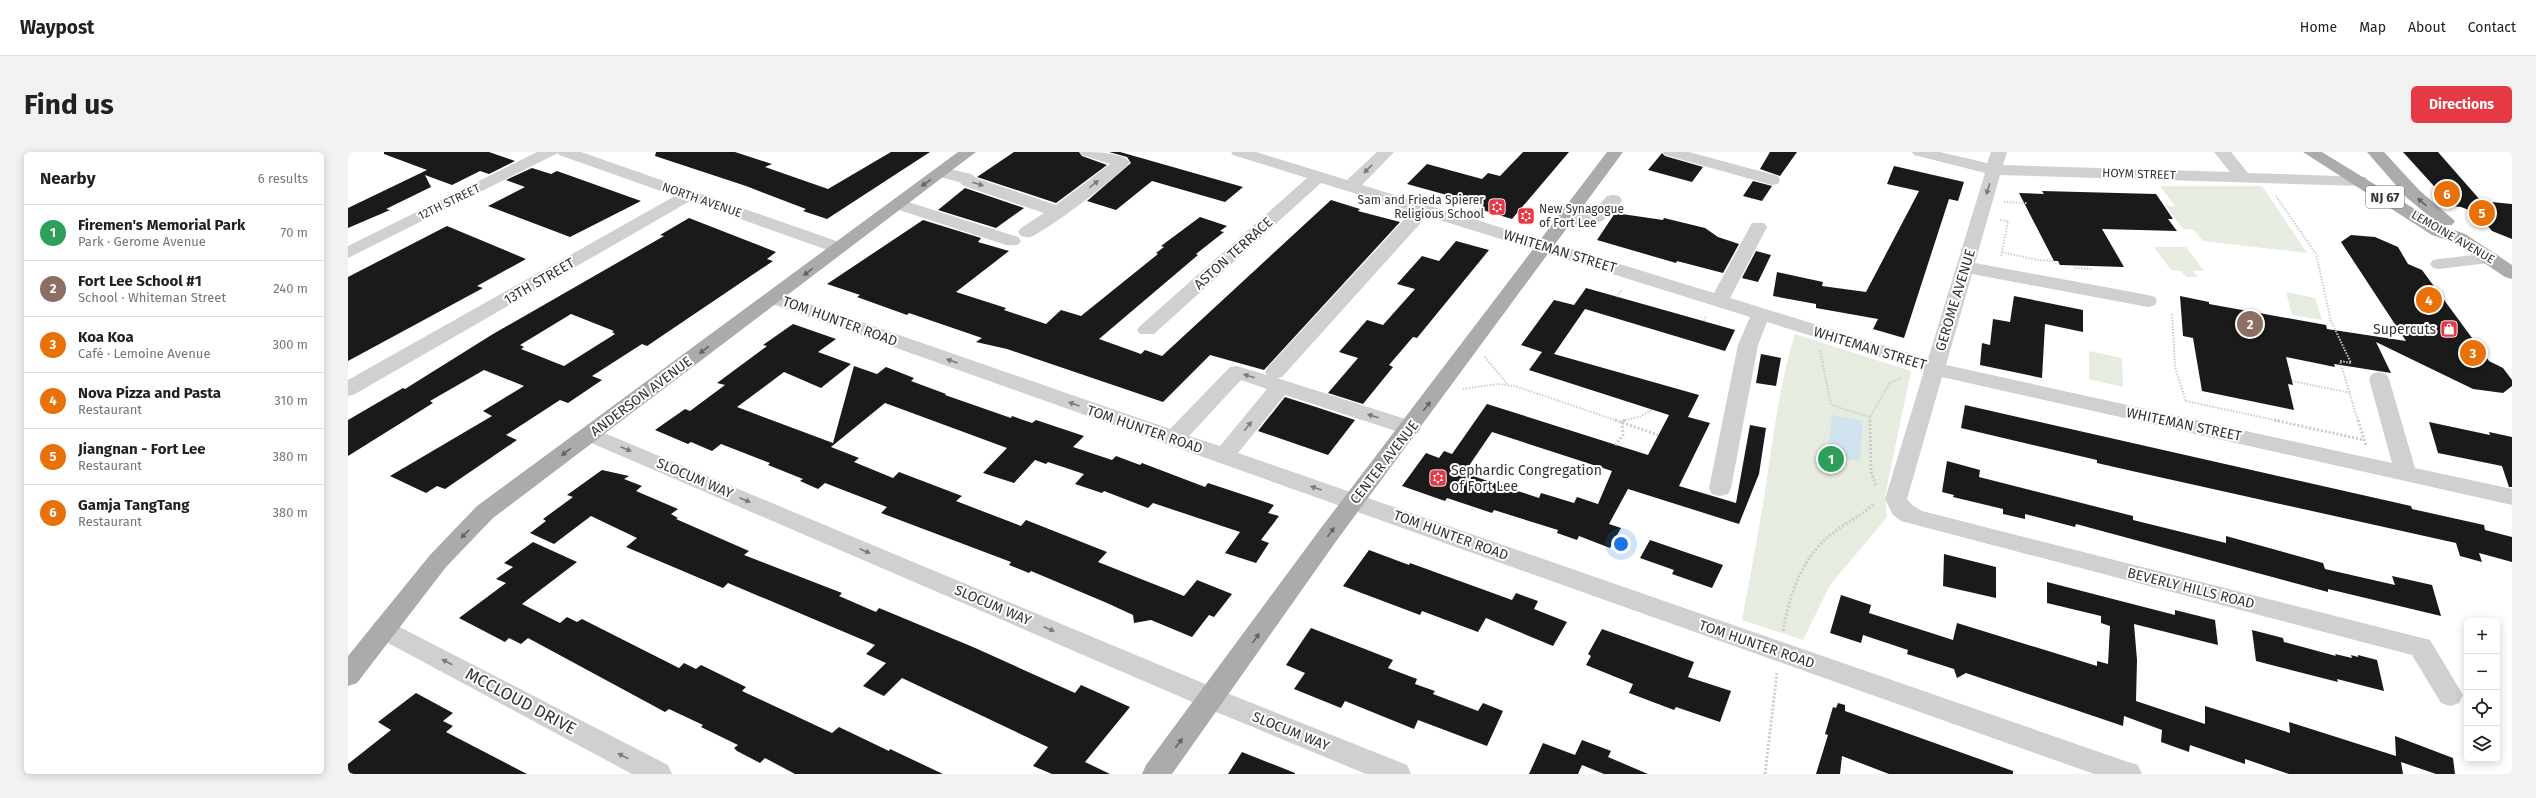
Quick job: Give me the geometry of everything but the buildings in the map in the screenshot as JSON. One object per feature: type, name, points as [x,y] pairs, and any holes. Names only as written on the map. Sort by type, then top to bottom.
[{"type":"main road","name":"ANDERSON AVENUE","points":[[348,675],[438,562],[485,512],[968,152]]},
{"type":"main road","name":"CENTER AVENUE","points":[[1156,774],[1213,699],[1353,501],[1547,247],[1615,152]]},
{"type":"main road","name":"LEMOINE AVENUE","points":[[2315,154],[2369,164],[2438,231],[2459,238],[2512,273]]},
{"type":"main road","name":"NJ 67","points":[[2369,164],[2413,194],[2456,229],[2459,238]]},
{"type":"street","name":"12TH STREET","points":[[348,252],[550,152]]},
{"type":"street","name":"NORTH AVENUE","points":[[565,152],[839,248]]},
{"type":"street","points":[[1027,232],[1058,212],[1122,162],[1088,152]]},
{"type":"street","name":"WHITEMAN STREET","points":[[1239,152],[1762,314],[1933,373],[2512,497]]},
{"type":"street","points":[[1351,186],[1386,152]]},
{"type":"street","points":[[1671,152],[1772,180]]},
{"type":"street","name":"HOYM STREET","points":[[1920,152],[1994,170],[2242,178],[2264,178],[2369,164]]},
{"type":"street","name":"GEROME AVENUE","points":[[1893,504],[1933,373],[1972,268],[1999,152]]},
{"type":"street","points":[[2222,152],[2242,178]]},
{"type":"street","points":[[942,172],[965,178],[970,182],[1004,192],[1013,198],[1058,212]]},
{"type":"street","name":"ASTON TERRACE","points":[[1147,330],[1319,176]]},
{"type":"street","points":[[1568,218],[1596,219],[1617,200],[1585,194]]},
{"type":"street","name":"13TH STREET","points":[[348,389],[689,196]]},
{"type":"street","points":[[898,204],[1012,241]]},
{"type":"street","points":[[1224,456],[1278,379],[1424,209]]},
{"type":"street","points":[[1719,301],[1758,227]]},
{"type":"street","points":[[2440,264],[2491,258]]},
{"type":"street","points":[[1972,268],[2148,301]]},
{"type":"street","name":"TOM HUNTER ROAD","points":[[774,298],[2128,774]]},
{"type":"street","points":[[1720,488],[1748,345],[1762,314]]},
{"type":"street","points":[[1173,439],[1237,372],[1278,379],[1410,428]]},
{"type":"street","points":[[2379,380],[2406,474]]},
{"type":"street","name":"SLOCUM WAY","points":[[590,434],[1213,699],[1397,774]]},
{"type":"street","name":"BEVERLY HILLS ROAD","points":[[1893,504],[2421,646],[2450,695]]},
{"type":"street","name":"MCCLOUD DRIVE","points":[[384,628],[658,774]]},
{"type":"path","points":[[2264,178],[2316,254],[2332,321],[2351,364],[2340,361],[2372,466]]},
{"type":"path","points":[[1996,202],[2027,203]]},
{"type":"path","points":[[1972,268],[1982,253],[2002,257],[2008,221],[1997,219]]},
{"type":"path","points":[[2002,252],[2037,260],[2054,261]]},
{"type":"path","points":[[2172,314],[2176,367],[2187,407]]},
{"type":"path","points":[[1476,341],[1492,366],[1508,385]]},
{"type":"path","points":[[1820,351],[1832,405],[1870,417]]},
{"type":"path","points":[[1765,774],[1779,652],[1787,605],[1802,570],[1813,554],[1838,529],[1893,504],[1876,484],[1870,472],[1870,417],[1890,383],[1898,378],[1933,373]]},
{"type":"path","points":[[2292,381],[2350,392]]},
{"type":"path","points":[[1439,390],[1458,390],[1508,385],[1622,421],[1658,435]]},
{"type":"path","points":[[2186,401],[2364,440]]},
{"type":"path","points":[[1622,421],[1639,417],[1652,410]]},
{"type":"path","points":[[1616,444],[1623,435],[1622,421]]},
{"type":"shaded area","points":[[2160,186],[2262,186],[2307,253],[2203,241],[2194,230],[2183,229],[2166,206],[2175,206]]},
{"type":"shaded area","points":[[2154,247],[2186,247],[2204,271],[2193,271],[2198,277],[2186,277],[2181,271],[2171,270]]},
{"type":"shaded area","points":[[2286,292],[2315,298],[2322,320],[2292,315]]},
{"type":"shaded area","points":[[1795,334],[1911,371],[1885,496],[1887,517],[1830,585],[1803,640],[1742,620],[1781,393],[1789,354]]},
{"type":"shaded area","points":[[2089,351],[2122,358],[2123,387],[2089,379]]},
{"type":"water","points":[[1832,415],[1863,421],[1860,461],[1828,455]]},
{"type":"place","name":"Gamja TangTang","points":[[2447,194]]},
{"type":"place","name":"Sam and Frieda Spierer Religious School","points":[[1497,207]]},
{"type":"place","name":"Jiangnan - Fort Lee","points":[[2482,213]]},
{"type":"place","name":"New Synagogue of Fort Lee","points":[[1526,216]]},
{"type":"place","name":"Nova Pizza and Pasta","points":[[2429,300]]},
{"type":"place","name":"Fort Lee School #1","points":[[2250,324]]},
{"type":"place","name":"Supercuts","points":[[2449,329]]},
{"type":"place","name":"Koa Koa","points":[[2473,353]]},
{"type":"place","name":"Firemen's Memorial Park","points":[[1831,459]]},
{"type":"place","name":"Sephardic Congregation of Fort Lee","points":[[1438,478]]}]
